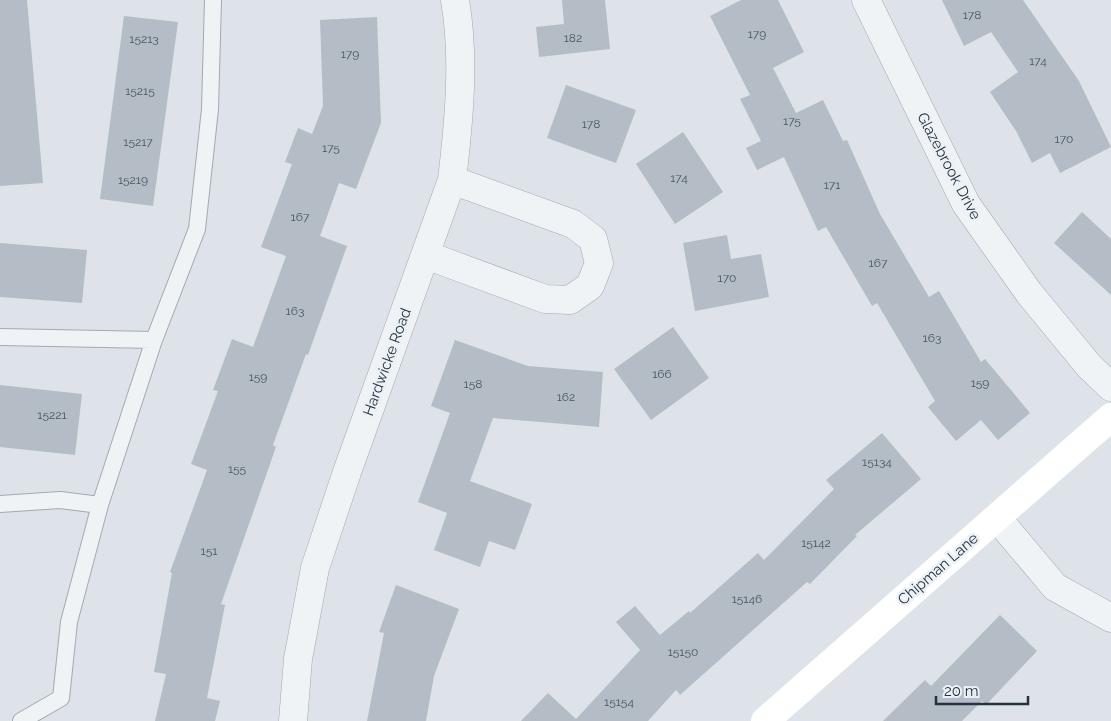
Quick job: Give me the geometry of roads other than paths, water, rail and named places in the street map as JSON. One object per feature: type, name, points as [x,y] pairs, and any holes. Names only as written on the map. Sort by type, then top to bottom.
[{"type":"street","name":"Hardwicke Road","points":[[293,721],[298,659],[315,568],[347,472],[452,180],[457,139],[460,28],[455,0]]},
{"type":"street","name":"Glazebrook Drive","points":[[866,0],[966,204],[1029,294],[1089,366],[1111,387]]},
{"type":"street","points":[[426,255],[545,299],[570,300],[590,286],[599,263],[592,239],[573,224],[452,180]]},
{"type":"street","name":"Chipman Lane","points":[[765,721],[1111,417]]},
{"type":"street","points":[[997,518],[1055,587],[1111,618]]},
{"type":"lane","points":[[21,721],[61,698],[68,622],[100,505],[154,340],[197,229],[210,109],[213,0]]},
{"type":"lane","points":[[0,337],[154,340]]},
{"type":"lane","points":[[0,504],[60,500],[100,505]]}]
